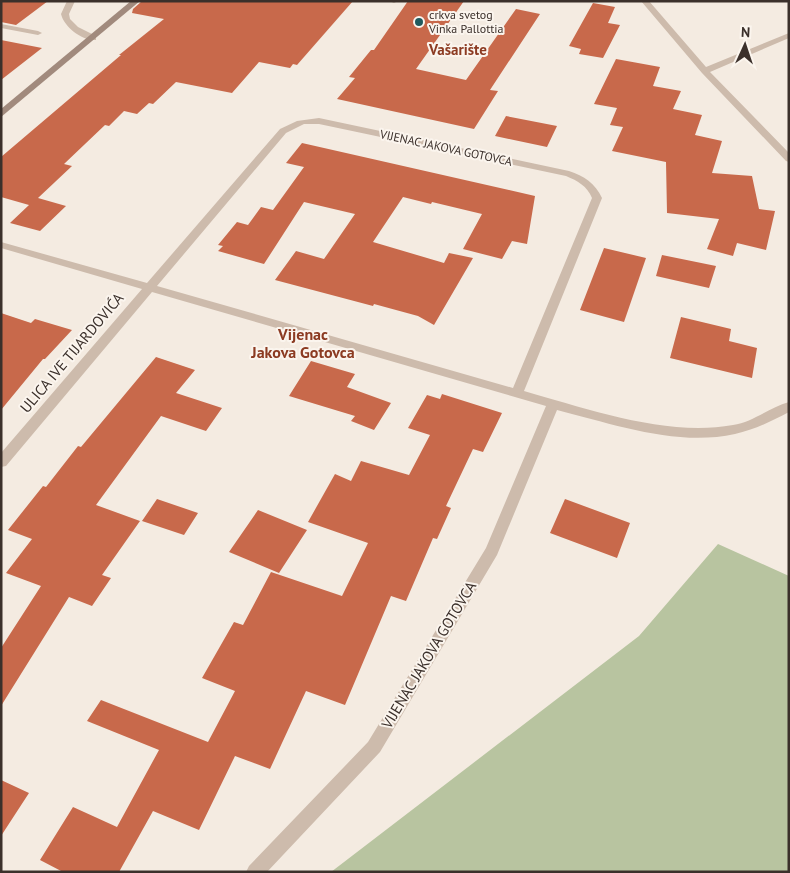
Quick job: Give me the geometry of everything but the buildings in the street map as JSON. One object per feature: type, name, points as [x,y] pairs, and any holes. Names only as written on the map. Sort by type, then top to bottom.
[{"type":"main road","points":[[1,114],[136,1]]},
{"type":"street","points":[[71,1],[66,12],[67,22],[73,28],[93,38]]},
{"type":"street","points":[[645,1],[705,70],[789,159]]},
{"type":"street","points":[[1,26],[38,33]]},
{"type":"street","points":[[705,70],[758,50],[789,35]]},
{"type":"street","name":"VIJENAC JAKOVA GOTOVCA","points":[[148,287],[283,130],[292,124],[304,120],[319,121],[569,174],[583,180],[592,187],[597,198],[517,394]]},
{"type":"street","points":[[1,246],[517,394],[634,425],[700,433],[734,430],[789,406]]},
{"type":"street","name":"ULICA IVE TIJARDOVIĆA","points":[[1,462],[148,287]]},
{"type":"street","name":"VIJENAC JAKOVA GOTOVCA","points":[[254,872],[374,746],[492,551],[553,404]]},
{"type":"green space","points":[[718,544],[789,576],[789,872],[331,872],[639,636]]},
{"type":"place","name":"crkva svetog Vinka Pallottia","points":[[419,22]]},
{"type":"district","name":"Vašarište","points":[[458,50]]},
{"type":"district","name":"Vijenac Jakova Gotovca","points":[[303,343]]}]
